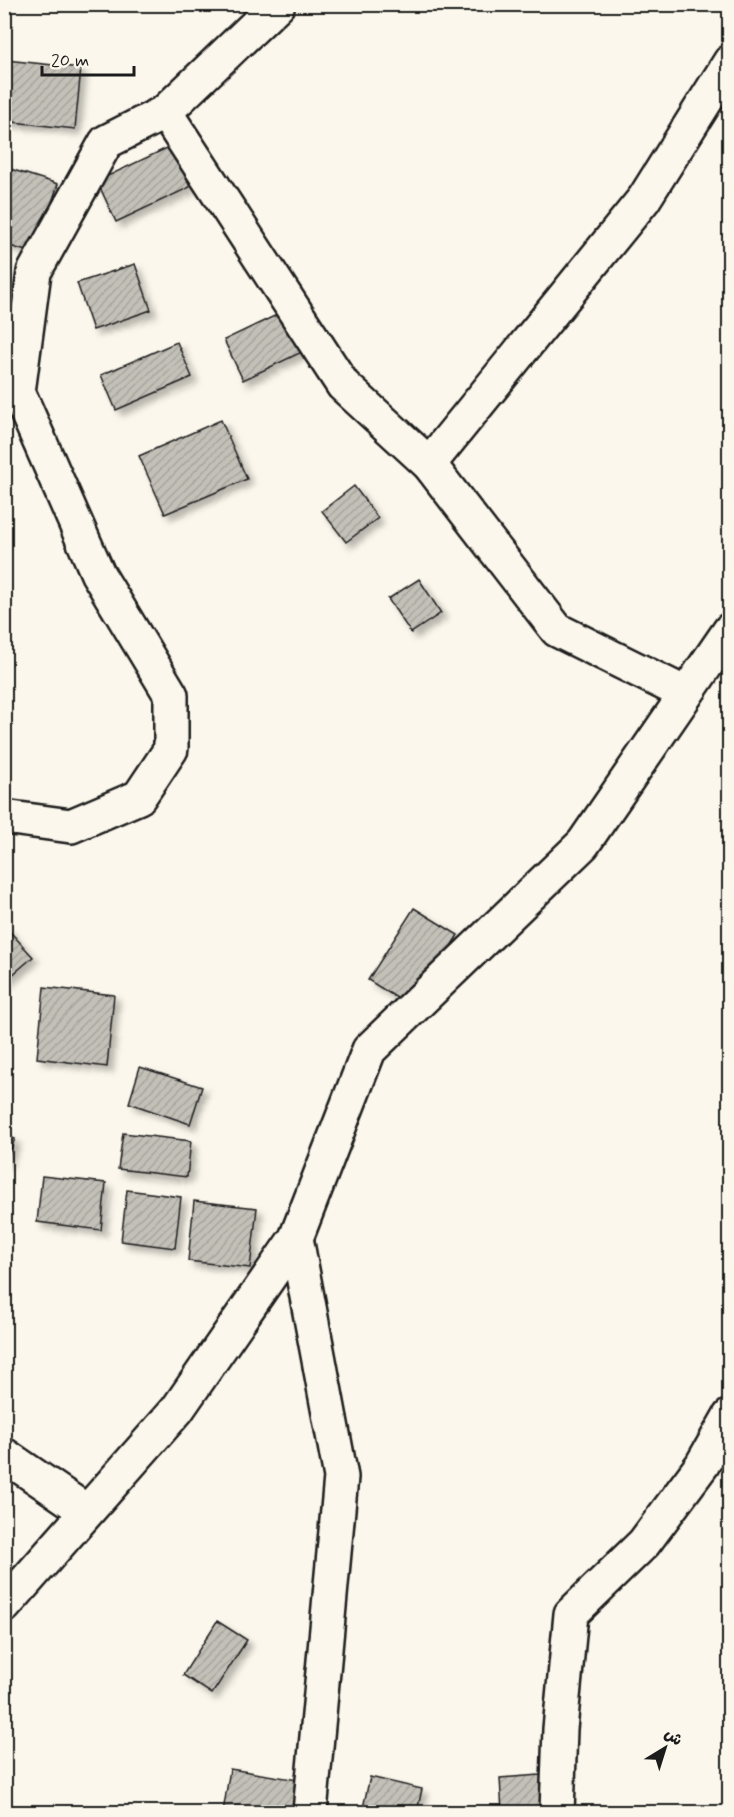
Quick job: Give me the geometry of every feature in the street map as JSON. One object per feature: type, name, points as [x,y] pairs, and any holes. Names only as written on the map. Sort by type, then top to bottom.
[{"type":"street","points":[[4,817],[71,826],[139,798],[171,749],[171,695],[98,574],[18,392],[34,272],[106,142],[165,112],[278,4]]},
{"type":"street","points":[[429,464],[644,199],[729,62]]},
{"type":"street","points":[[165,112],[343,385],[429,464],[557,630],[686,694]]},
{"type":"street","points":[[4,1606],[177,1410],[296,1238],[369,1050],[583,844],[729,630]]},
{"type":"street","points":[[296,1238],[341,1477],[310,1812]]},
{"type":"street","points":[[557,1812],[560,1729],[572,1614],[644,1543],[702,1465],[729,1416]]},
{"type":"street","points":[[4,1455],[86,1511]]},
{"type":"building","points":[[6,60],[81,68],[75,129],[4,121]]},
{"type":"building","points":[[171,146],[190,187],[116,222],[97,181]]},
{"type":"building","points":[[4,167],[58,184],[35,254],[4,244]]},
{"type":"building","points":[[135,264],[151,310],[93,330],[77,283]]},
{"type":"building","points":[[285,311],[304,351],[243,380],[224,340]]},
{"type":"building","points":[[177,342],[192,377],[116,410],[101,375]]},
{"type":"building","points":[[221,420],[247,479],[165,514],[139,456]]},
{"type":"building","points":[[354,486],[378,518],[346,542],[322,511]]},
{"type":"building","points":[[419,579],[441,613],[411,633],[388,599]]},
{"type":"building","points":[[414,908],[458,935],[413,1008],[368,980]]},
{"type":"building","points":[[4,925],[33,957],[4,982]]},
{"type":"building","points":[[44,987],[114,995],[107,1067],[37,1058]]},
{"type":"building","points":[[140,1067],[202,1087],[190,1124],[129,1103]]},
{"type":"building","points":[[123,1133],[191,1141],[187,1177],[118,1169]]},
{"type":"building","points":[[4,1135],[15,1139],[4,1165]]},
{"type":"building","points":[[42,1176],[106,1183],[101,1230],[37,1222]]},
{"type":"building","points":[[127,1190],[181,1197],[175,1248],[121,1241]]},
{"type":"building","points":[[194,1201],[257,1208],[250,1268],[188,1261]]},
{"type":"building","points":[[217,1621],[247,1640],[212,1694],[183,1675]]},
{"type":"building","points":[[230,1769],[305,1781],[300,1812],[223,1812]]},
{"type":"building","points":[[553,1774],[556,1812],[502,1812],[500,1778]]},
{"type":"building","points":[[370,1777],[422,1789],[417,1812],[362,1812]]}]
